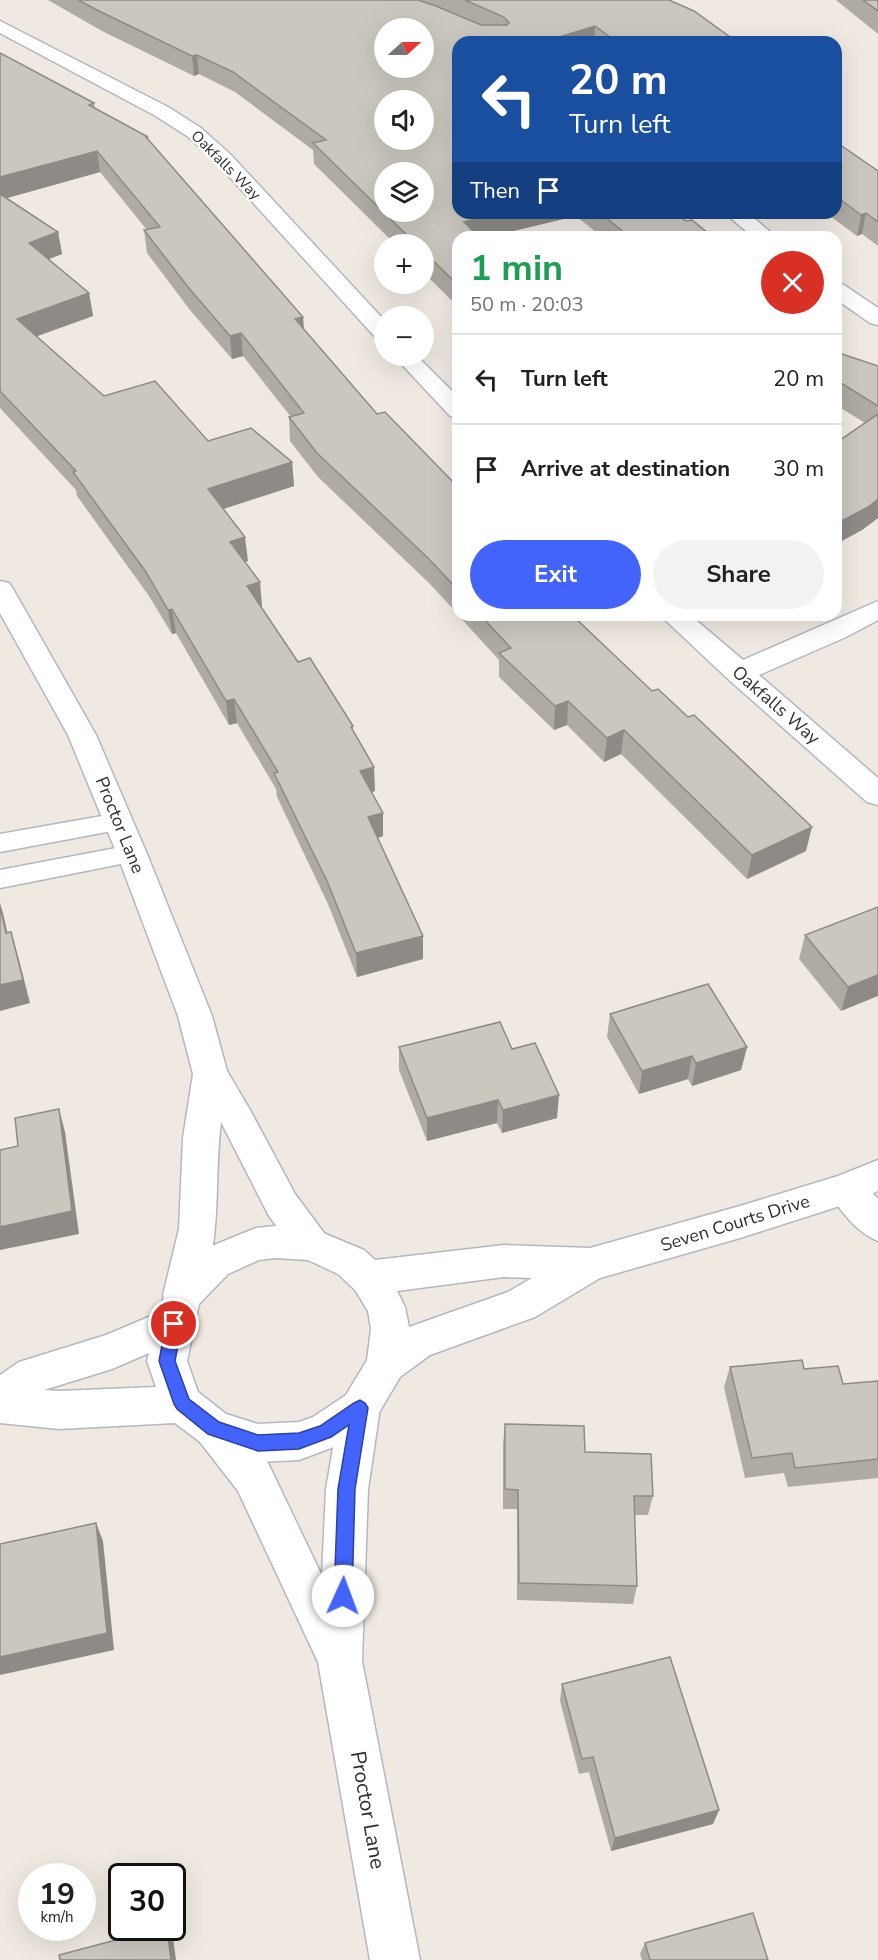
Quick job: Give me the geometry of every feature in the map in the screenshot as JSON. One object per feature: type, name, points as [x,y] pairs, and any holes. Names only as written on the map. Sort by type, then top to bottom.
[{"type":"street","name":"Oakfalls Way","points":[[0,26],[161,111],[194,132],[224,159],[374,322]]},
{"type":"street","points":[[743,219],[758,231]]},
{"type":"street","points":[[842,294],[878,318]]},
{"type":"street","points":[[415,366],[452,405]]},
{"type":"street","name":"Proctor Lane","points":[[0,589],[82,735],[132,854],[195,1016],[210,1074],[238,1120],[282,1205],[311,1244]]},
{"type":"street","points":[[738,673],[836,631],[878,609]]},
{"type":"street","name":"Oakfalls Way","points":[[681,621],[878,795]]},
{"type":"street","name":"Proctor Lane","points":[[178,1310],[198,1229],[201,1138],[210,1074]]},
{"type":"street","points":[[862,1182],[878,1225]]},
{"type":"street","name":"Seven Courts Drive","points":[[386,1364],[417,1342],[521,1305],[590,1264],[648,1249],[862,1182]]},
{"type":"street","points":[[0,1398],[33,1375],[112,1351],[178,1310],[215,1262],[256,1244],[274,1242],[311,1244],[351,1262],[368,1278],[386,1307],[390,1329],[386,1364],[360,1408],[325,1432],[299,1441],[258,1443],[198,1416],[59,1410],[0,1404]]},
{"type":"street","name":"Seven Courts Drive","points":[[368,1278],[504,1261],[590,1264]]},
{"type":"street","points":[[178,1310],[167,1361],[198,1416]]},
{"type":"street","name":"Proctor Lane","points":[[360,1408],[347,1489],[340,1661],[395,1960]]},
{"type":"street","name":"Proctor Lane","points":[[198,1416],[253,1477],[340,1661]]},
{"type":"lane","points":[[0,843],[119,822]]},
{"type":"lane","points":[[0,879],[132,854]]},
{"type":"building","points":[[78,0],[418,0],[481,25],[507,25],[509,23],[504,17],[465,0],[669,0],[694,11],[729,36],[609,36],[595,26],[562,36],[452,36],[452,219],[476,219],[464,222],[473,231],[452,231],[452,279],[434,262],[434,234],[406,234],[394,222],[434,222],[434,162],[374,162],[374,203],[313,143],[326,140],[233,72],[197,55],[192,56]]},
{"type":"building","points":[[863,0],[878,0],[878,11]]},
{"type":"building","points":[[0,53],[94,103],[89,105],[148,137],[146,137],[303,317],[295,319],[377,414],[385,412],[452,481],[452,584],[317,453],[289,417],[304,413],[241,333],[230,336],[188,287],[144,230],[160,227],[97,151],[0,177]]},
{"type":"building","points":[[842,146],[878,171],[878,222],[866,213],[861,215],[842,201]]},
{"type":"building","points":[[0,194],[58,232],[29,243],[89,293],[17,319],[104,396],[155,381],[208,441],[251,428],[292,462],[208,489],[245,537],[230,542],[260,582],[247,586],[298,662],[310,658],[353,726],[351,727],[374,767],[360,771],[383,813],[368,817],[423,936],[356,953],[327,881],[274,773],[278,772],[234,699],[226,701],[172,609],[168,610],[146,572],[73,472],[76,471],[0,391]]},
{"type":"building","points":[[608,219],[692,220],[706,231],[622,231]]},
{"type":"building","points":[[842,354],[878,366],[878,406],[842,384]]},
{"type":"building","points":[[878,414],[878,499],[842,521],[842,439]]},
{"type":"building","points":[[486,621],[578,621],[652,691],[658,689],[688,717],[694,715],[812,827],[752,855],[624,730],[607,738],[568,701],[555,706],[499,653],[511,648]]},
{"type":"building","points":[[0,907],[6,933],[11,932],[23,980],[0,985]]},
{"type":"building","points":[[878,907],[878,975],[848,987],[805,935]]},
{"type":"building","points":[[708,984],[747,1047],[696,1063],[692,1056],[642,1071],[610,1014]]},
{"type":"building","points":[[500,1022],[512,1049],[535,1043],[559,1095],[503,1110],[498,1100],[427,1118],[399,1047]]},
{"type":"building","points":[[59,1109],[72,1211],[0,1227],[0,1150],[18,1146],[15,1118]]},
{"type":"building","points":[[802,1360],[804,1369],[838,1366],[843,1384],[878,1381],[878,1459],[795,1468],[792,1453],[752,1458],[730,1367]]},
{"type":"building","points":[[505,1424],[584,1426],[585,1452],[651,1454],[653,1496],[634,1496],[637,1586],[519,1583],[518,1490],[505,1489]]},
{"type":"building","points":[[96,1523],[107,1633],[0,1657],[0,1544]]},
{"type":"building","points":[[670,1657],[719,1810],[615,1838],[593,1757],[582,1759],[562,1684]]},
{"type":"building","points":[[753,1913],[768,1960],[650,1960],[645,1943]]},
{"type":"building","points":[[112,1941],[169,1941],[171,1960],[60,1960],[59,1955]]},
{"type":"route","points":[[174,1324],[167,1361],[182,1404],[214,1429],[258,1443],[299,1441],[325,1432],[360,1408],[347,1489],[343,1596]]}]
